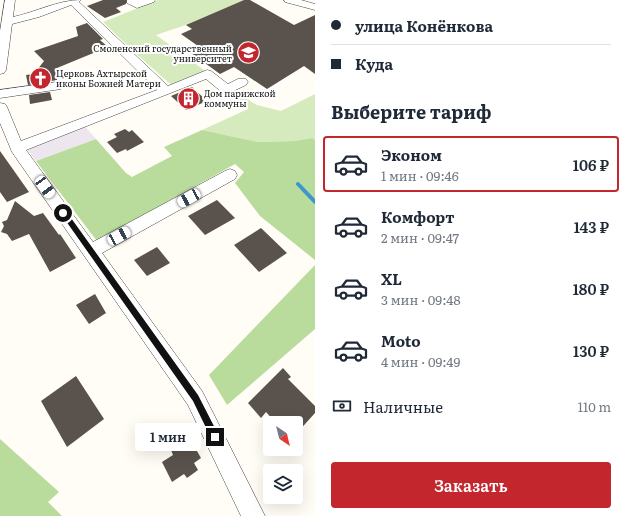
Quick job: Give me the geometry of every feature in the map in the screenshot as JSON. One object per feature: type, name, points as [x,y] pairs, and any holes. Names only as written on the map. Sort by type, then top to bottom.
[{"type":"street","points":[[0,70],[5,17],[10,0]]},
{"type":"street","points":[[131,1],[137,5],[150,0]]},
{"type":"street","points":[[289,0],[311,3]]},
{"type":"street","points":[[5,17],[35,15],[74,1],[166,91]]},
{"type":"street","points":[[17,148],[166,91],[206,74],[227,90],[242,82]]},
{"type":"street","points":[[0,94],[57,86]]},
{"type":"street","points":[[0,108],[17,148],[195,398],[253,516]]},
{"type":"street","points":[[91,251],[230,175]]},
{"type":"shaded area","points":[[84,125],[96,139],[36,161],[26,148]]},
{"type":"green space","points":[[158,0],[244,0],[186,25],[156,35],[230,89],[257,105],[281,111],[315,94],[315,140],[311,138],[294,141],[256,142],[202,130],[248,109],[207,78],[176,89],[103,22]]},
{"type":"green space","points":[[202,130],[257,142],[294,141],[312,138],[315,140],[315,260],[260,216],[235,183],[244,172],[235,164],[97,241],[36,161],[96,139],[126,173],[132,177],[172,156],[164,147]]},
{"type":"green space","points":[[315,265],[315,329],[227,405],[209,375]]},
{"type":"green space","points":[[0,439],[59,492],[48,502],[62,516],[0,516]]},
{"type":"building","points":[[103,0],[126,0],[126,4],[116,8],[121,12],[105,18],[87,6]]},
{"type":"building","name":"Смоленский государственный университет","points":[[244,0],[250,0],[294,25],[315,15],[315,74],[304,66],[267,89],[234,67],[220,74],[187,50],[198,46],[181,34],[192,29],[186,25]]},
{"type":"building","points":[[87,23],[103,39],[100,40],[108,47],[57,68],[57,80],[28,85],[26,75],[34,74],[44,61],[34,51],[78,36],[76,27]]},
{"type":"building","name":"Дом парижской коммуны","points":[[192,87],[207,101],[186,110],[171,96]]},
{"type":"building","points":[[50,92],[52,100],[30,104],[29,95]]},
{"type":"building","points":[[125,129],[129,132],[132,130],[144,142],[127,151],[126,149],[117,153],[107,142],[117,137],[114,134]]},
{"type":"building","points":[[0,151],[29,192],[7,202],[0,192]]},
{"type":"building","points":[[217,200],[235,218],[205,235],[188,216]]},
{"type":"building","points":[[15,201],[34,216],[43,213],[59,235],[60,234],[76,258],[50,272],[29,234],[12,241],[7,234],[1,232],[4,226],[2,222],[7,220]]},
{"type":"building","points":[[261,228],[287,253],[259,272],[234,245]]},
{"type":"building","points":[[157,247],[170,263],[147,276],[134,260]]},
{"type":"building","points":[[95,294],[106,313],[89,324],[76,305]]},
{"type":"building","points":[[283,368],[291,377],[288,379],[315,406],[315,413],[303,426],[303,416],[270,416],[266,412],[261,418],[248,403]]},
{"type":"building","points":[[76,376],[104,419],[67,447],[41,401]]},
{"type":"building","points":[[189,437],[201,458],[194,463],[198,470],[187,478],[184,474],[172,482],[162,462],[173,455],[171,450]]},
{"type":"waterway","points":[[298,184],[315,202]]},
{"type":"place","name":"Смоленский государственный университет","points":[[248,53]]},
{"type":"place","name":"Церковь Ахтырской иконы Божией Матери","points":[[40,78]]},
{"type":"place","name":"Дом парижской коммуны","points":[[189,98]]},
{"type":"route","points":[[63,213],[165,353],[195,398],[215,437]]}]
